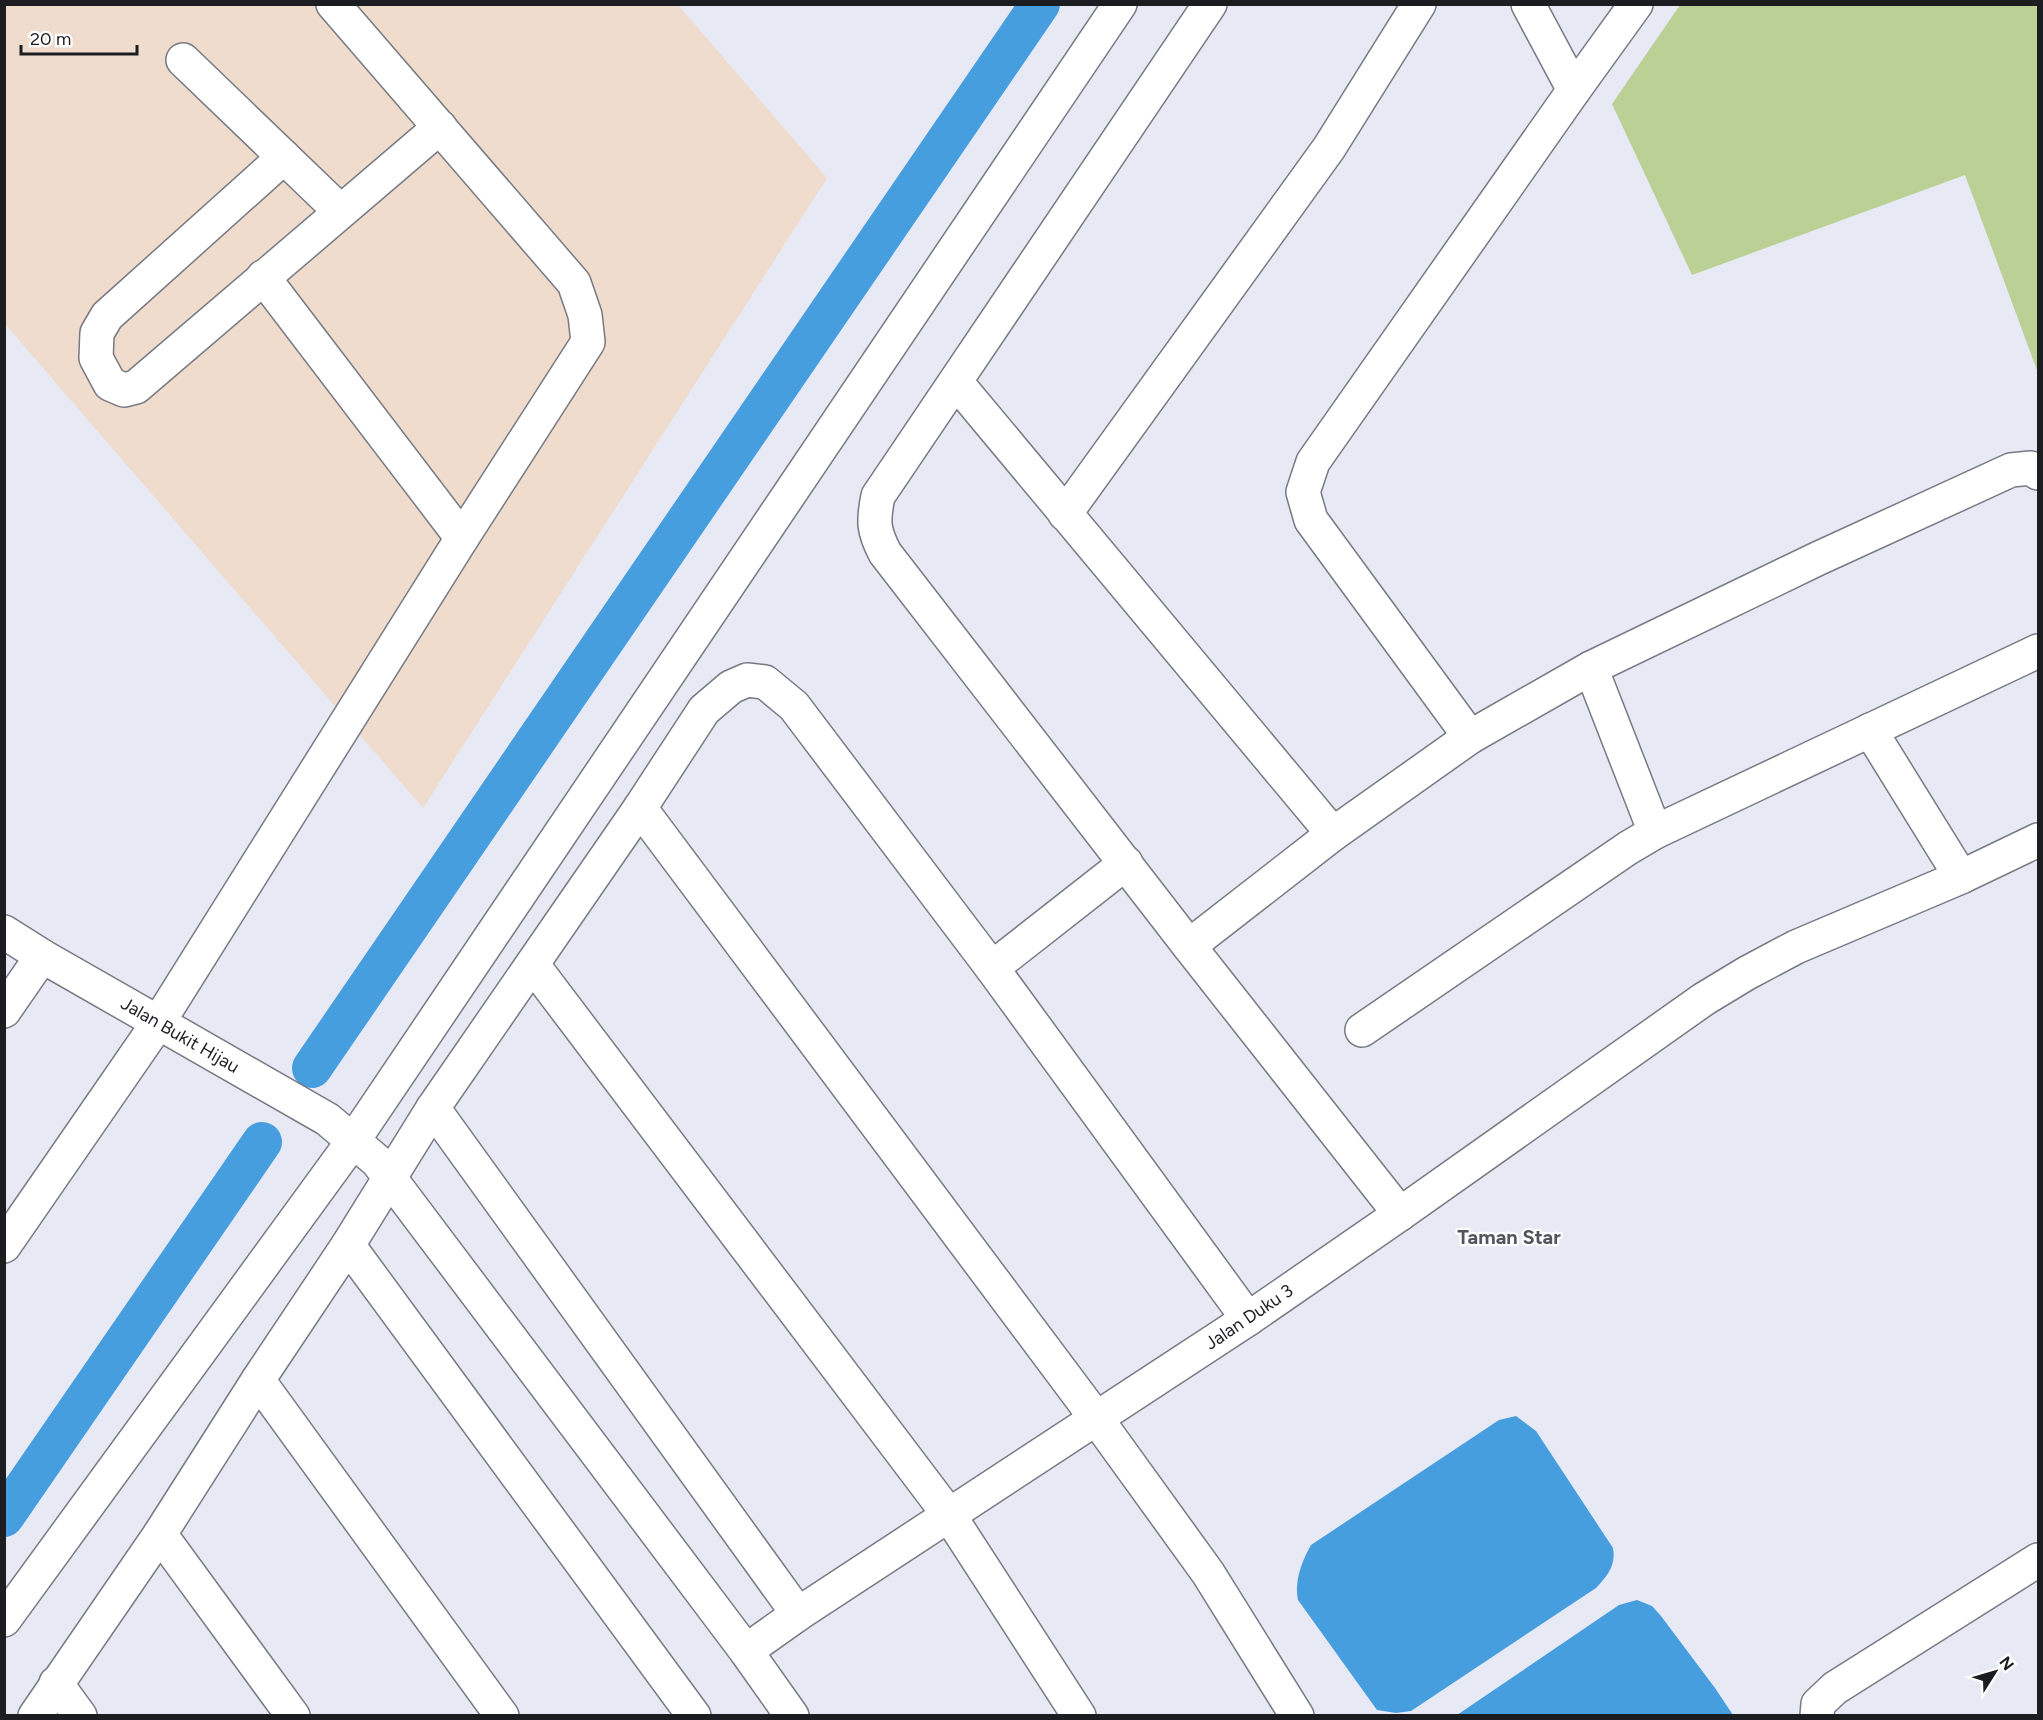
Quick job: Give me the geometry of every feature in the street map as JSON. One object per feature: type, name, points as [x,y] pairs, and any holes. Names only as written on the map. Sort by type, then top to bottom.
[{"type":"street","points":[[4,1246],[158,1023],[462,538],[588,342],[585,315],[574,283],[333,4]]},
{"type":"street","points":[[4,1620],[353,1141],[1120,4]]},
{"type":"street","points":[[1210,4],[878,496],[873,520],[876,536],[885,553],[1400,1214]]},
{"type":"street","points":[[1065,514],[1329,148],[1419,4]]},
{"type":"street","points":[[1528,4],[1574,90]]},
{"type":"street","points":[[1470,737],[1311,520],[1303,492],[1313,462],[1636,4]]},
{"type":"street","points":[[183,60],[340,211]]},
{"type":"street","points":[[284,157],[106,316],[97,333],[96,358],[110,384],[124,390],[136,387],[440,128]]},
{"type":"street","points":[[263,277],[462,538]]},
{"type":"street","points":[[956,382],[1333,834]]},
{"type":"street","points":[[1189,946],[1333,834],[1470,737],[1591,668],[1817,559],[2011,470],[2031,468],[2038,473]]},
{"type":"street","points":[[1362,1030],[1628,848],[1655,832],[2038,651]]},
{"type":"street","points":[[1591,668],[1655,832]]},
{"type":"street","points":[[35,1716],[160,1534],[258,1380],[348,1245],[433,1108],[640,808],[704,710],[730,687],[747,680],[765,682],[794,706],[992,968],[1248,1319]]},
{"type":"street","points":[[1870,730],[1961,877]]},
{"type":"street","points":[[640,808],[1096,1418],[1208,1573],[1297,1716]]},
{"type":"street","name":"Jalan Duku 3","points":[[746,1651],[798,1614],[1248,1319],[1704,999],[1796,947],[1961,877],[2038,840]]},
{"type":"street","points":[[992,968],[1126,863]]},
{"type":"street","name":"Jalan Bukit Hijau","points":[[4,932],[327,1119],[377,1161],[746,1651],[792,1716]]},
{"type":"street","points":[[4,1011],[42,956]]},
{"type":"street","points":[[533,965],[949,1515],[1079,1716]]},
{"type":"street","points":[[433,1108],[798,1614]]},
{"type":"street","points":[[348,1245],[694,1716]]},
{"type":"street","points":[[258,1380],[502,1716]]},
{"type":"street","points":[[160,1534],[293,1716]]},
{"type":"street","points":[[1817,1716],[1818,1704],[1835,1688],[2038,1560]]},
{"type":"street","points":[[56,1683],[80,1716]]},
{"type":"shaded area","points":[[4,5],[678,5],[827,178],[423,808],[5,324]]},
{"type":"green space","points":[[1680,5],[2038,5],[2038,373],[1965,175],[1692,275],[1612,104]]},
{"type":"water","points":[[1516,1416],[1536,1431],[1613,1548],[1614,1554],[1610,1570],[1596,1588],[1411,1711],[1396,1713],[1377,1710],[1298,1600],[1298,1578],[1311,1545],[1499,1420]]},
{"type":"water","points":[[1637,1600],[1652,1606],[1661,1616],[1733,1715],[1457,1715],[1619,1605]]},
{"type":"waterway","points":[[312,1068],[1040,4]]},
{"type":"waterway","points":[[4,1517],[262,1142]]},
{"type":"district","name":"Taman Star","points":[[1509,1237]]}]
